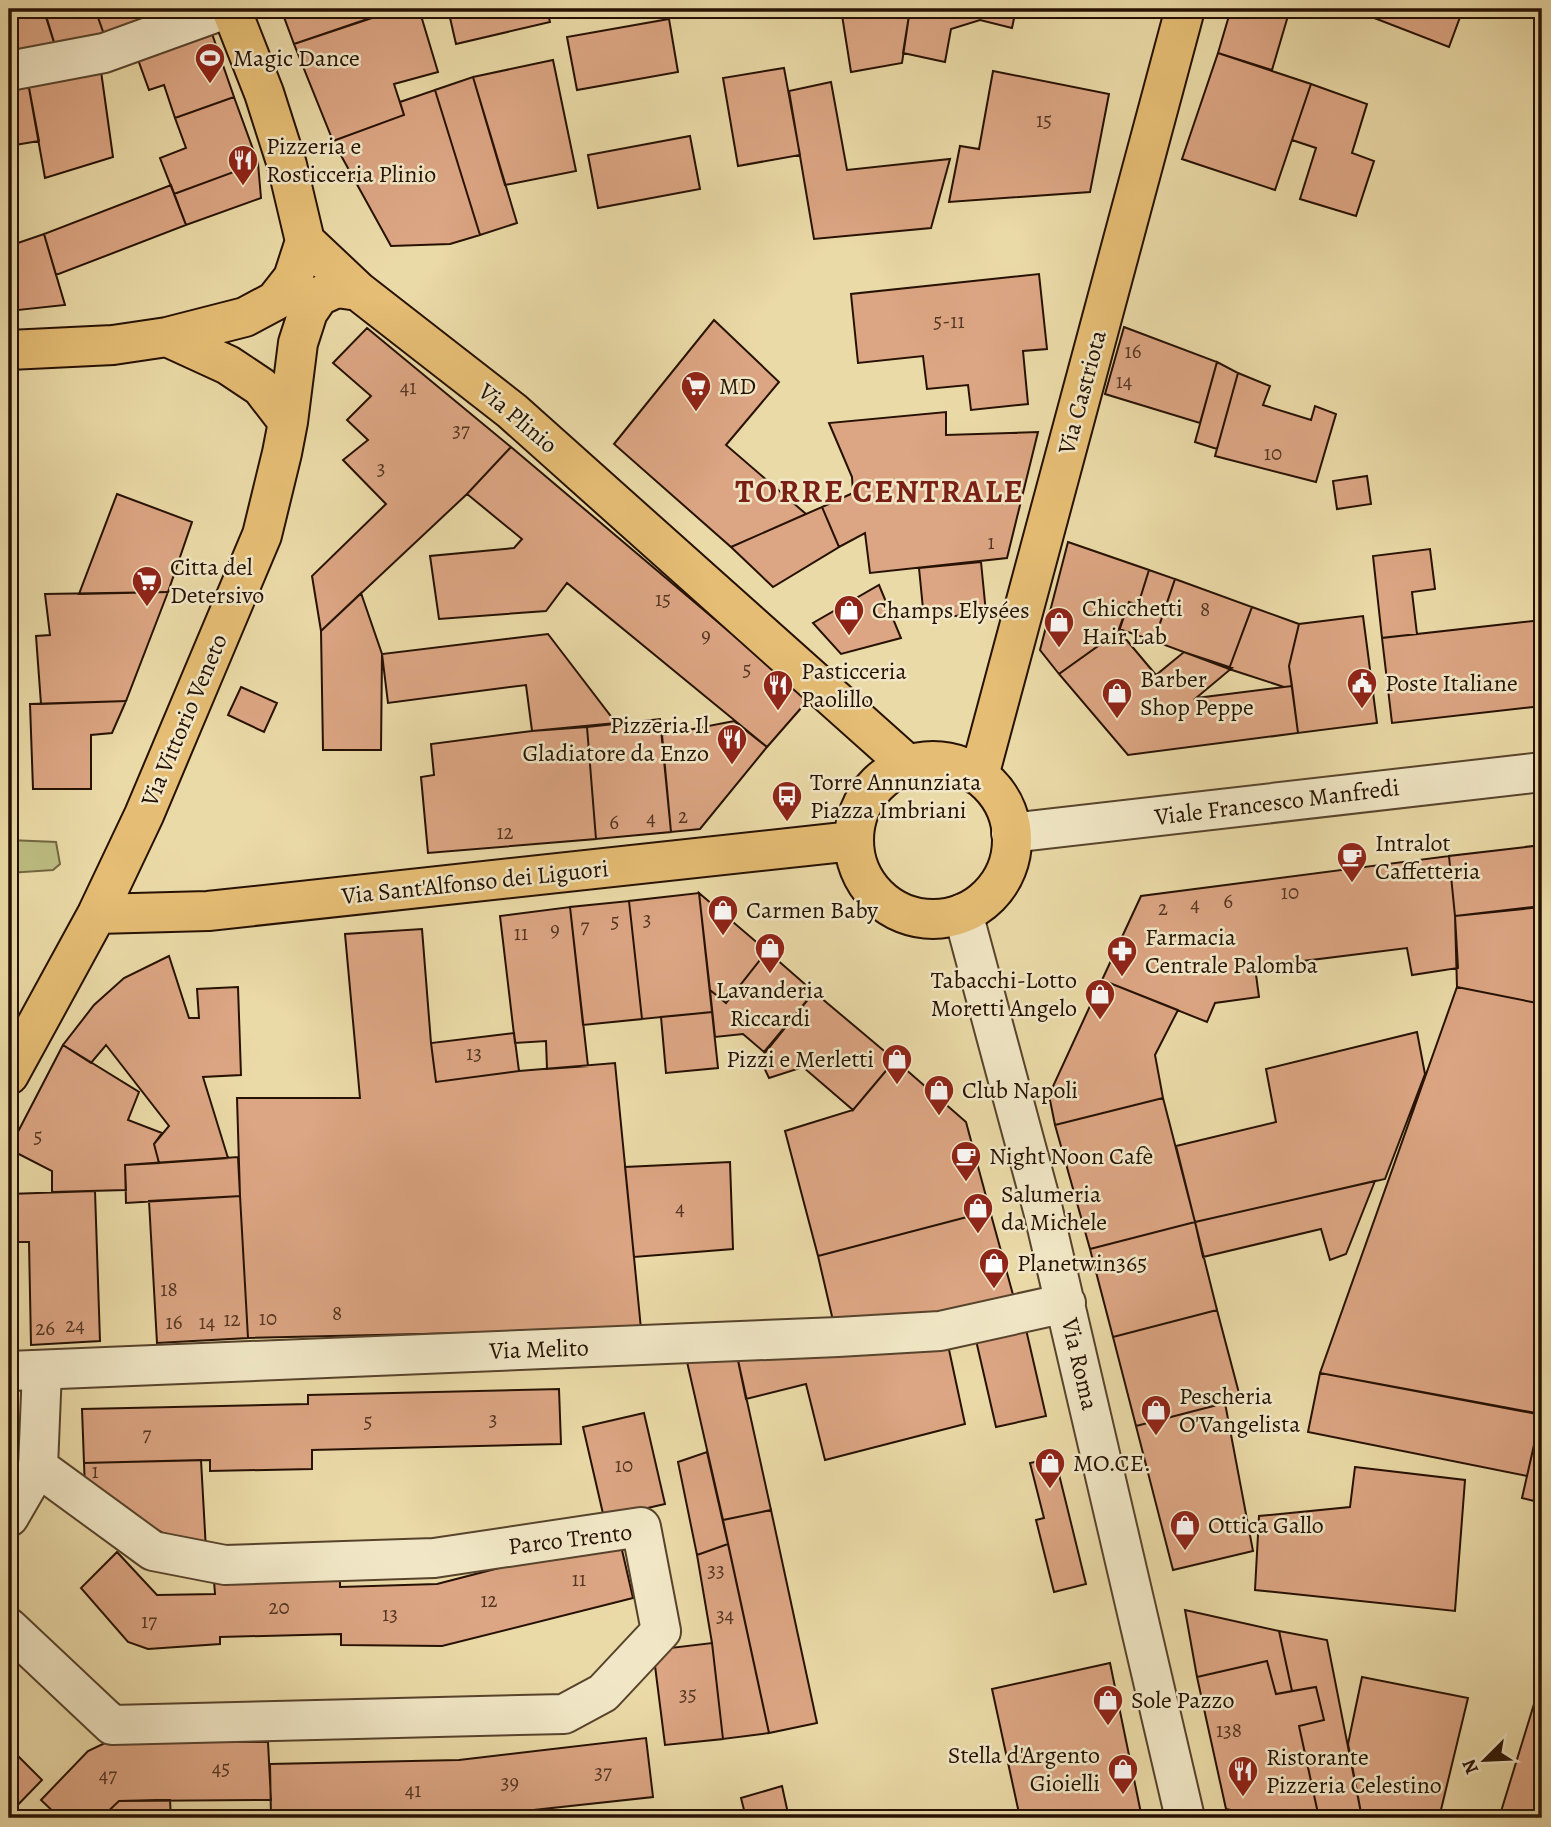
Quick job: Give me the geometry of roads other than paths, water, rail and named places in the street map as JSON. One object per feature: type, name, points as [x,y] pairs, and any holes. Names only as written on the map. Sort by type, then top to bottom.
[{"type":"main road","points":[[9,350],[113,345],[167,337],[245,317],[275,301],[293,278],[305,241],[287,165],[264,93],[232,9]]},
{"type":"main road","name":"Via Castriota","points":[[979,775],[1185,9]]},
{"type":"main road","name":"Via Plinio","points":[[305,241],[358,291],[512,411],[907,764]]},
{"type":"main road","name":"Via Vittorio Veneto","points":[[9,1075],[97,914],[144,815],[262,536],[288,422],[298,343],[308,312],[319,296],[337,288],[358,291]]},
{"type":"main road","points":[[167,337],[228,366],[261,387],[288,422]]},
{"type":"main road","points":[[934,761],[954,763],[979,775],[998,796],[1007,814],[1011,833],[1007,867],[999,883],[977,906],[949,918],[908,915],[894,909],[880,899],[868,885],[859,868],[853,841],[856,820],[864,799],[887,775],[907,764],[934,761]]},
{"type":"main road","name":"Via Sant'Alfonso dei Liguori","points":[[97,914],[208,911],[853,841]]},
{"type":"street","points":[[9,71],[104,53],[226,9]]},
{"type":"street","name":"Viale Francesco Manfredi","points":[[1011,833],[1542,772]]},
{"type":"street","name":"Via Roma","points":[[963,913],[1066,1303],[1185,1818]]},
{"type":"street","name":"Via Melito","points":[[25,1371],[928,1332],[1066,1303]]},
{"type":"street","points":[[9,1517],[38,1467],[25,1371]]},
{"type":"street","name":"Parco Trento","points":[[9,1628],[112,1725],[564,1714],[603,1693],[661,1631],[641,1527],[434,1558],[225,1565],[153,1550],[38,1467]]},
{"type":"place","name":"Magic Dance","points":[[210,85]]},
{"type":"place","name":"Pizzeria e Rosticceria Plinio","points":[[243,187]]},
{"type":"place","name":"MD","points":[[696,413]]},
{"type":"place","name":"Citta del Detersivo","points":[[147,608]]},
{"type":"place","name":"Champs Elysées","points":[[849,637]]},
{"type":"place","name":"Chicchetti Hair Lab","points":[[1059,649]]},
{"type":"place","name":"Poste Italiane","points":[[1362,710]]},
{"type":"place","name":"Pasticceria Paolillo","points":[[778,712]]},
{"type":"place","name":"Barber Shop Peppe","points":[[1117,720]]},
{"type":"place","name":"Pizzeria Il Gladiatore da Enzo","points":[[732,766]]},
{"type":"place","name":"Torre Annunziata Piazza Imbriani","points":[[787,823]]},
{"type":"place","name":"Intralot Caffetteria","points":[[1352,884]]},
{"type":"place","name":"Carmen Baby","points":[[723,937]]},
{"type":"place","name":"Lavanderia Riccardi","points":[[770,975]]},
{"type":"place","name":"Farmacia Centrale Palomba","points":[[1122,978]]},
{"type":"place","name":"Tabacchi-Lotto Moretti Angelo","points":[[1100,1021]]},
{"type":"place","name":"Pizzi e Merletti","points":[[897,1086]]},
{"type":"place","name":"Club Napoli","points":[[939,1117]]},
{"type":"place","name":"Night Noon Cafè","points":[[966,1183]]},
{"type":"place","name":"Salumeria da Michele","points":[[978,1235]]},
{"type":"place","name":"Planetwin365","points":[[994,1290]]},
{"type":"place","name":"Pescheria O'Vangelista","points":[[1156,1437]]},
{"type":"place","name":"MO.CE.","points":[[1050,1490]]},
{"type":"place","name":"Ottica Gallo","points":[[1185,1552]]},
{"type":"place","name":"Sole Pazzo","points":[[1108,1727]]},
{"type":"place","name":"Stella d'Argento Gioielli","points":[[1123,1796]]},
{"type":"place","name":"Ristorante Pizzeria Celestino","points":[[1243,1798]]},
{"type":"district","name":"TORRE CENTRALE","points":[[880,491]]}]
